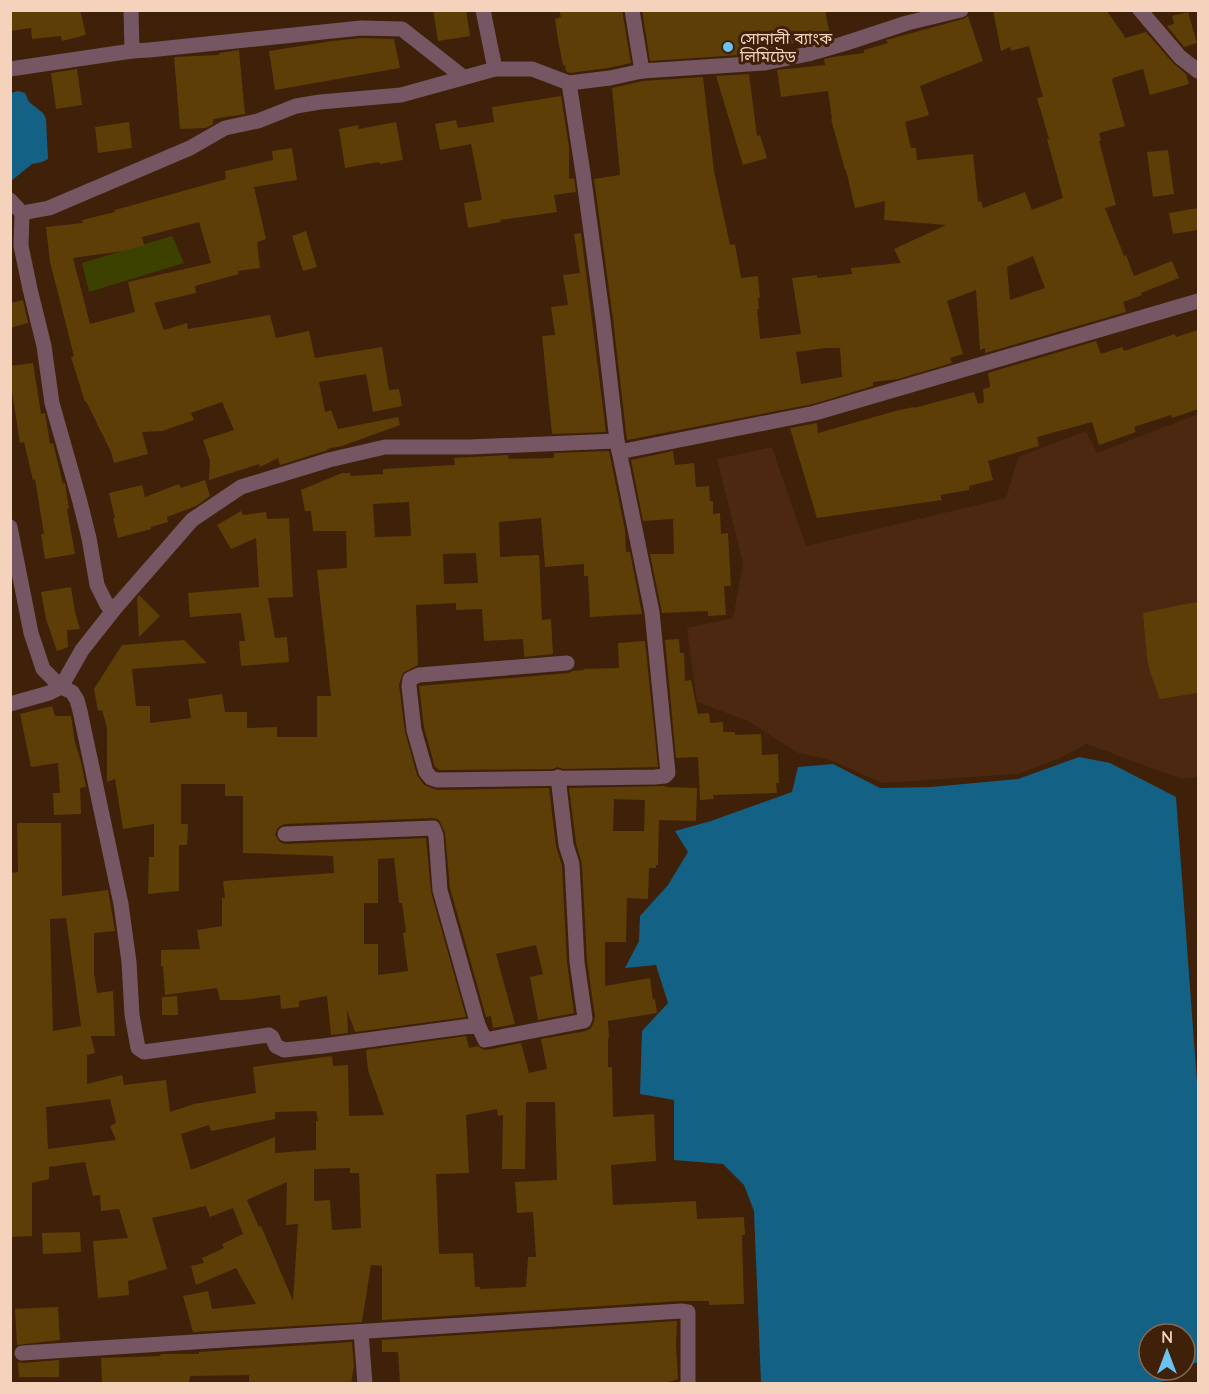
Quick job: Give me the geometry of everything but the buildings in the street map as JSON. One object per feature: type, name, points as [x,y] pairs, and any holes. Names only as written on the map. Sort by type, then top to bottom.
[{"type":"street","points":[[131,10],[132,51]]},
{"type":"street","points":[[483,10],[495,69]]},
{"type":"street","points":[[632,10],[642,71]]},
{"type":"street","points":[[22,213],[49,208],[190,148],[225,128],[258,121],[296,106],[401,95],[495,69],[532,69],[569,83],[642,71],[765,63],[808,54],[907,23],[961,10]]},
{"type":"street","points":[[1140,10],[1180,57],[1198,70]]},
{"type":"street","points":[[10,69],[132,51],[361,28],[402,28],[463,77]]},
{"type":"street","points":[[567,663],[419,675],[410,679],[414,730],[426,772],[430,778],[437,780],[655,777],[665,776],[668,773],[652,612],[618,447],[600,297],[569,83]]},
{"type":"street","points":[[10,200],[22,213],[21,246],[44,346],[52,403],[89,538],[97,585],[107,605],[116,607]]},
{"type":"street","points":[[10,704],[49,693],[61,687],[82,650],[116,607],[192,520],[241,487],[329,460],[385,447],[618,447],[815,413],[1198,301]]},
{"type":"street","points":[[10,527],[31,633],[43,669],[61,687],[72,692],[80,711],[121,904],[129,962],[132,1016],[138,1048],[144,1052],[269,1035],[276,1046],[284,1050],[478,1025]]},
{"type":"street","points":[[285,834],[433,828],[436,836],[440,890],[484,1040],[585,1020],[578,962],[572,864],[566,845],[558,777]]},
{"type":"street","points":[[22,1353],[686,1311],[688,1312],[688,1383]]},
{"type":"street","points":[[361,1332],[365,1383]]},
{"type":"shaded area","points":[[1198,414],[1198,777],[1181,779],[1087,744],[1060,758],[1018,774],[882,783],[828,759],[798,753],[748,721],[697,702],[687,628],[733,618],[743,563],[717,459],[772,447],[806,546],[1006,498],[1018,457],[1086,431],[1097,453]]},
{"type":"green space","points":[[172,236],[184,263],[89,292],[82,263]]},
{"type":"water","points":[[18,91],[25,93],[29,102],[43,113],[46,119],[48,159],[32,164],[11,181],[11,93]]},
{"type":"water","points":[[1079,757],[1110,763],[1176,797],[1198,1096],[1198,1363],[1197,1322],[1137,1322],[1137,1382],[1160,1382],[761,1383],[754,1211],[744,1185],[723,1164],[674,1160],[674,1100],[640,1094],[642,1031],[668,1003],[656,965],[625,968],[639,941],[640,916],[668,885],[688,852],[675,831],[711,821],[792,792],[798,767],[833,764],[880,788],[931,787],[1018,779]]},
{"type":"place","name":"সোনালী ব্যাংক লিমিটেড","points":[[728,47]]}]
